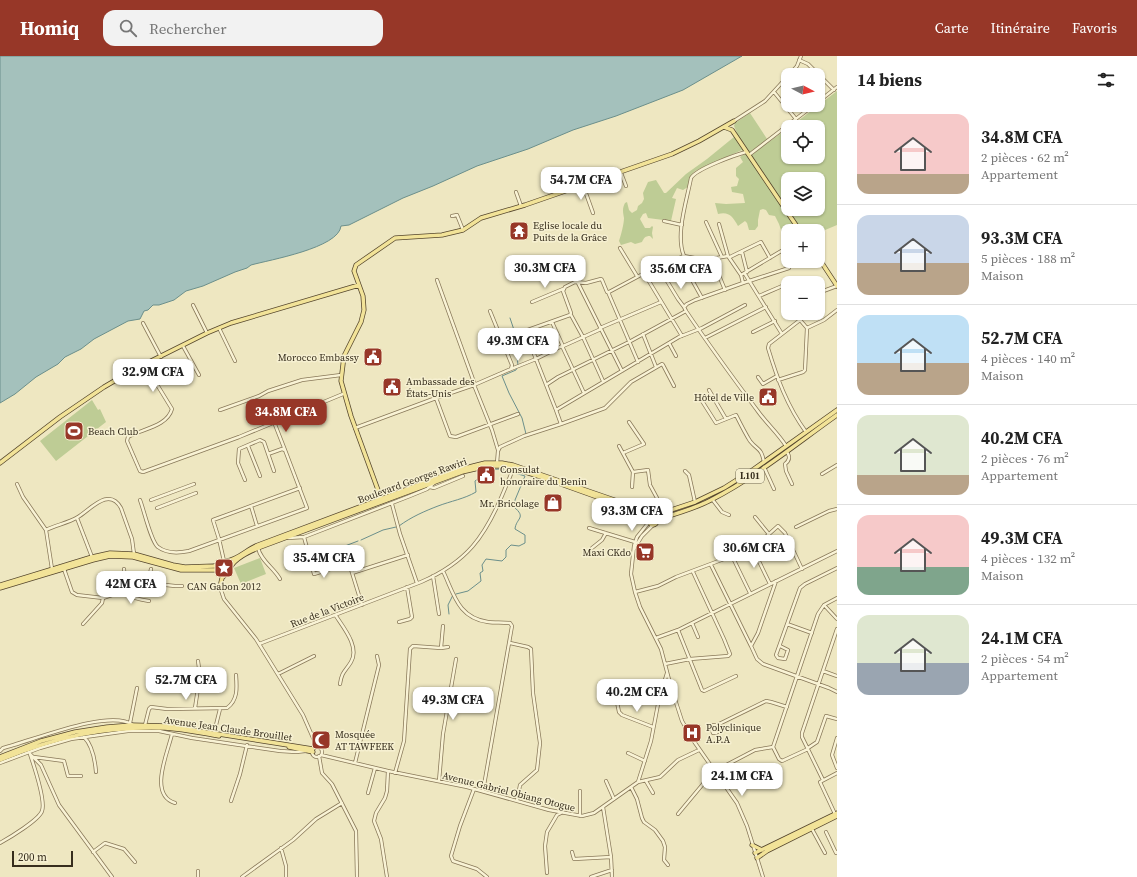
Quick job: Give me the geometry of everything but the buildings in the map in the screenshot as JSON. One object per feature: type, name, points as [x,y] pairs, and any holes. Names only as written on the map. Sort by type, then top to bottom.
[{"type":"main road","points":[[377,501],[379,494],[343,394],[340,381],[345,353],[364,314],[364,299],[354,271],[354,266],[392,239],[398,237],[442,236],[463,230],[481,218],[657,160],[694,144],[734,121]]},
{"type":"main road","points":[[732,130],[734,121]]},
{"type":"main road","points":[[724,127],[732,130],[795,224]]},
{"type":"main road","points":[[825,268],[837,286]]},
{"type":"main road","points":[[0,463],[104,387],[207,333],[254,316],[359,285]]},
{"type":"main road","name":"L101","points":[[654,516],[695,502],[724,488],[764,462],[837,410]]},
{"type":"main road","name":"L101","points":[[655,523],[662,518],[688,510],[712,499],[764,467],[837,415]]},
{"type":"main road","name":"Boulevard Georges Rawiri","points":[[225,561],[234,559],[256,545],[473,466],[497,463],[518,466],[549,476],[626,504],[654,516]]},
{"type":"main road","name":"Boulevard Georges Rawiri","points":[[230,568],[233,563],[258,548],[481,466],[496,465],[512,471],[544,478],[629,508],[644,516],[649,522]]},
{"type":"main road","points":[[379,494],[386,498]]},
{"type":"main road","points":[[654,516],[656,519],[655,523],[651,524],[649,522],[649,518],[654,516]]},
{"type":"main road","points":[[0,587],[92,557],[114,553],[134,554],[182,567],[214,566],[225,561],[229,564],[230,568],[222,578],[220,587]]},
{"type":"main road","points":[[0,587],[101,558],[118,556],[136,558],[181,570],[213,569],[226,573]]},
{"type":"main road","points":[[220,564],[220,587]]},
{"type":"main road","name":"Avenue Jean Claude Brouillet","points":[[0,760],[41,741],[75,732],[107,727],[145,725],[166,726],[314,749]]},
{"type":"main road","name":"Avenue Jean Claude Brouillet","points":[[0,760],[32,747],[64,737],[123,729],[166,728],[307,750],[314,749]]},
{"type":"main road","points":[[757,858],[767,851],[836,814]]},
{"type":"main road","points":[[755,853],[836,814]]},
{"type":"main road","points":[[752,844],[762,850]]},
{"type":"street","points":[[794,68],[802,56]]},
{"type":"street","points":[[800,60],[808,64],[834,90]]},
{"type":"street","points":[[734,121],[760,104],[781,84]]},
{"type":"street","points":[[825,97],[837,87]]},
{"type":"street","points":[[774,92],[796,119]]},
{"type":"street","points":[[684,256],[680,242],[682,224],[693,175],[704,168],[748,153],[805,112]]},
{"type":"street","points":[[621,172],[626,186]]},
{"type":"street","points":[[583,185],[593,213]]},
{"type":"street","points":[[516,192],[521,206]]},
{"type":"street","points":[[452,216],[457,215],[463,230]]},
{"type":"street","points":[[664,221],[682,224]]},
{"type":"street","points":[[706,222],[722,257]]},
{"type":"street","points":[[719,224],[729,257],[742,275],[744,283]]},
{"type":"street","points":[[607,292],[644,273],[684,256],[705,260],[729,257],[761,242],[770,258]]},
{"type":"street","points":[[620,248],[638,276]]},
{"type":"street","points":[[742,251],[746,273],[782,334]]},
{"type":"street","points":[[742,275],[781,251]]},
{"type":"street","points":[[684,307],[687,304],[750,280],[789,268]]},
{"type":"street","points":[[644,273],[670,319],[682,336]]},
{"type":"street","points":[[718,273],[725,290]]},
{"type":"street","points":[[532,302],[578,282],[586,283],[601,279],[638,362]]},
{"type":"street","points":[[437,280],[498,451],[497,463]]},
{"type":"street","points":[[692,280],[702,298]]},
{"type":"street","points":[[667,281],[698,329],[758,412],[780,436],[786,446]]},
{"type":"street","points":[[578,282],[622,371]]},
{"type":"street","points":[[825,290],[837,286]]},
{"type":"street","points":[[759,296],[781,287]]},
{"type":"street","points":[[563,288],[571,315],[603,381]]},
{"type":"street","points":[[355,428],[474,385],[536,359],[661,302]]},
{"type":"street","points":[[193,305],[207,333]]},
{"type":"street","points":[[556,410],[669,343],[745,305]]},
{"type":"street","points":[[705,338],[766,307]]},
{"type":"street","points":[[807,328],[824,320],[837,310]]},
{"type":"street","points":[[490,311],[512,365],[511,369]]},
{"type":"street","points":[[546,385],[558,377],[629,342],[686,311]]},
{"type":"street","points":[[561,424],[525,331],[571,315]]},
{"type":"street","points":[[758,377],[763,384],[777,378],[805,371],[807,328],[800,320],[767,346],[777,378],[780,387],[806,432]]},
{"type":"street","points":[[753,332],[775,321]]},
{"type":"street","points":[[552,322],[584,393]]},
{"type":"street","points":[[143,323],[161,357]]},
{"type":"street","points":[[219,328],[235,361]]},
{"type":"street","points":[[643,334],[656,367]]},
{"type":"street","points":[[669,343],[676,356]]},
{"type":"street","points":[[183,346],[198,375]]},
{"type":"street","points":[[145,365],[172,409],[170,414],[162,422],[128,437],[127,441],[141,472],[231,440],[343,394]]},
{"type":"street","points":[[498,451],[502,446],[518,438],[605,408],[631,382],[656,367],[663,365],[674,386]]},
{"type":"street","points":[[220,410],[259,396],[268,391],[302,380],[341,375]]},
{"type":"street","points":[[709,390],[726,419]]},
{"type":"street","points":[[436,398],[451,437],[456,437],[518,414]]},
{"type":"street","points":[[702,401],[716,423],[736,415],[751,441],[762,453],[764,462]]},
{"type":"street","points":[[261,411],[267,425]]},
{"type":"street","points":[[140,500],[154,541],[158,547],[169,551],[180,552],[189,551],[307,508],[274,422]]},
{"type":"street","points":[[623,453],[644,444],[629,422]]},
{"type":"street","points":[[245,480],[238,463],[240,448],[261,440],[264,442],[274,471]]},
{"type":"street","points":[[248,446],[260,476]]},
{"type":"street","points":[[619,446],[633,472],[632,487]]},
{"type":"street","points":[[268,454],[282,449],[285,450]]},
{"type":"street","points":[[786,452],[790,459],[785,464],[785,468],[792,484]]},
{"type":"street","points":[[822,474],[837,465]]},
{"type":"street","points":[[764,467],[774,489]]},
{"type":"street","points":[[633,472],[648,470],[650,485],[656,498],[654,516]]},
{"type":"street","name":"Rue de la Victoire","points":[[259,644],[336,616],[444,571],[469,552],[478,541],[492,518],[512,471]]},
{"type":"street","points":[[685,471],[689,475],[695,502]]},
{"type":"street","points":[[430,487],[434,488],[463,476]]},
{"type":"street","points":[[283,538],[304,537],[392,504],[430,487],[434,483]]},
{"type":"street","points":[[17,484],[23,497],[46,530],[52,569]]},
{"type":"street","points":[[151,500],[194,484]]},
{"type":"street","points":[[225,561],[212,520],[300,488]]},
{"type":"street","points":[[157,508],[196,493]]},
{"type":"street","points":[[712,499],[722,512],[729,515]]},
{"type":"street","points":[[46,530],[77,518],[103,500],[110,500],[117,502],[120,506],[133,544],[134,554]]},
{"type":"street","points":[[392,504],[417,583]]},
{"type":"street","points":[[251,506],[257,526]]},
{"type":"street","points":[[796,527],[837,509]]},
{"type":"street","points":[[755,517],[768,533]]},
{"type":"street","points":[[77,518],[92,557]]},
{"type":"street","points":[[649,522],[634,542],[631,574],[635,592],[640,607],[661,649],[681,718],[699,750],[739,807],[763,877]]},
{"type":"street","points":[[633,549],[640,538],[655,523]]},
{"type":"street","points":[[635,592],[645,588],[658,586],[676,577],[711,565],[752,547],[759,543],[777,526],[780,526],[802,569]]},
{"type":"street","points":[[589,528],[634,542]]},
{"type":"street","points":[[592,548],[602,540],[606,533]]},
{"type":"street","points":[[304,537],[314,574],[348,563],[350,565],[362,605]]},
{"type":"street","points":[[752,547],[770,584]]},
{"type":"street","points":[[258,548],[264,560],[275,571],[280,579]]},
{"type":"street","points":[[655,638],[678,630],[837,551]]},
{"type":"street","points":[[352,573],[408,555]]},
{"type":"street","points":[[732,556],[750,593]]},
{"type":"street","points":[[711,565],[756,656],[761,663],[837,692]]},
{"type":"street","points":[[780,646],[788,650],[785,659],[778,658],[776,656],[800,588],[804,584],[837,568]]},
{"type":"street","points":[[64,569],[69,586],[74,594],[102,598],[148,583],[182,586]]},
{"type":"street","points":[[124,569],[126,591],[128,595],[148,601]]},
{"type":"street","points":[[148,583],[152,569]]},
{"type":"street","points":[[444,571],[462,610],[487,622],[506,622],[512,624],[510,643],[483,791]]},
{"type":"street","points":[[665,664],[690,659],[729,655],[724,639],[693,572]]},
{"type":"street","points":[[433,576],[439,614]]},
{"type":"street","points":[[751,646],[758,633],[776,581]]},
{"type":"street","points":[[220,587],[224,599],[259,644],[305,719],[314,749],[314,755],[320,756]]},
{"type":"street","points":[[399,622],[412,617],[407,587]]},
{"type":"street","points":[[83,624],[102,604],[102,598]]},
{"type":"street","points":[[837,598],[824,605],[818,614],[773,747],[779,759],[782,761],[808,749],[817,742],[826,716],[837,719]]},
{"type":"street","points":[[824,605],[837,619]]},
{"type":"street","points":[[336,616],[350,638],[353,652],[352,661],[342,674],[340,684]]},
{"type":"street","points":[[692,623],[698,636]]},
{"type":"street","points":[[787,624],[812,633]]},
{"type":"street","points":[[442,648],[443,626]]},
{"type":"street","points":[[823,780],[808,749],[802,732],[837,629]]},
{"type":"street","points":[[678,630],[702,691],[736,676]]},
{"type":"street","points":[[510,643],[531,649],[533,693],[540,743],[537,770],[520,784],[517,801]]},
{"type":"street","points":[[395,773],[404,741],[410,649],[413,646],[448,647]]},
{"type":"street","points":[[278,674],[314,656]]},
{"type":"street","points":[[355,763],[379,665],[377,656]]},
{"type":"street","points":[[439,781],[443,734],[456,660]]},
{"type":"street","points":[[195,708],[200,675],[198,661]]},
{"type":"street","points":[[823,671],[837,675]]},
{"type":"street","points":[[638,782],[651,741],[659,699],[667,673]]},
{"type":"street","points":[[145,725],[150,707],[167,709],[229,707],[237,693],[236,675]]},
{"type":"street","points":[[130,723],[137,688]]},
{"type":"street","points":[[717,725],[767,701],[787,707]]},
{"type":"street","points":[[618,702],[622,715],[653,727]]},
{"type":"street","points":[[214,733],[220,708]]},
{"type":"street","points":[[0,751],[4,748],[88,723],[115,719],[130,723],[134,726]]},
{"type":"street","points":[[0,760],[29,753],[59,742],[84,736],[128,731],[154,731],[292,752],[304,752],[307,750]]},
{"type":"street","points":[[172,734],[166,753],[161,787],[167,799],[175,803]]},
{"type":"street","points":[[84,736],[89,743],[95,761],[96,772]]},
{"type":"street","points":[[837,738],[832,755],[837,768]]},
{"type":"street","points":[[231,801],[240,774],[247,745]]},
{"type":"street","points":[[678,814],[702,784],[715,771],[755,750],[773,747]]},
{"type":"street","points":[[314,749],[321,749],[322,752],[320,756],[322,774],[332,784],[356,831],[356,877]]},
{"type":"street","name":"Avenue Gabriel Obiang Otogue","points":[[320,756],[483,791],[561,813],[580,816],[594,813],[638,782],[660,777],[678,760],[699,750]]},
{"type":"street","points":[[29,753],[41,765],[56,801],[112,877]]},
{"type":"street","points":[[1,842],[32,822],[42,813],[43,801],[29,753]]},
{"type":"street","points":[[628,753],[645,761]]},
{"type":"street","points":[[34,757],[64,761],[68,776],[81,776]]},
{"type":"street","points":[[368,793],[375,768]]},
{"type":"street","points":[[387,877],[381,839],[374,824],[374,819],[386,795],[388,786],[388,771]]},
{"type":"street","points":[[836,814],[820,782],[837,774]]},
{"type":"street","points":[[606,781],[614,799]]},
{"type":"street","points":[[646,781],[653,793]]},
{"type":"street","points":[[631,787],[637,799],[644,822],[655,830],[663,841],[665,847],[664,860],[668,865]]},
{"type":"street","points":[[474,789],[460,826],[451,856],[453,861],[477,869],[487,877]]},
{"type":"street","points":[[580,791],[580,816]]},
{"type":"street","points":[[242,877],[308,827],[316,818],[342,803]]},
{"type":"street","points":[[603,807],[611,857],[612,877]]},
{"type":"street","points":[[547,873],[545,846],[547,832],[557,815],[561,813]]},
{"type":"street","points":[[812,828],[825,853]]},
{"type":"street","points":[[826,832],[836,853],[837,852]]},
{"type":"street","points":[[94,852],[105,843],[124,849],[135,862]]},
{"type":"street","points":[[281,848],[286,866],[286,877]]},
{"type":"street","points":[[572,852],[574,859],[611,857]]},
{"type":"street","points":[[591,877],[612,870]]},
{"type":"street","points":[[198,871],[198,877]]},
{"type":"green space","points":[[837,91],[837,225],[825,230],[825,224],[781,224],[781,230],[775,216],[769,215],[766,210],[763,209],[760,210],[758,226],[755,230],[749,230],[745,221],[738,226],[728,214],[718,214],[715,203],[745,203],[743,194],[732,192],[731,187],[737,186],[739,179],[736,176],[736,168],[743,162],[740,157],[744,154],[742,150],[695,171],[689,181],[688,187],[683,190],[677,188],[672,198],[676,199],[671,221],[648,218],[646,213],[643,214],[640,219],[645,228],[653,227],[653,239],[648,236],[642,242],[635,244],[631,242],[621,245],[619,241],[624,223],[623,209],[625,203],[627,202],[629,210],[632,213],[637,210],[638,206],[644,199],[643,193],[648,182],[656,180],[664,193],[666,193],[686,174],[734,137],[737,133],[734,126],[735,123],[750,113],[769,142],[781,133],[781,164],[825,164],[825,120],[799,120],[810,112],[825,112],[825,100]]},
{"type":"green space","name":"Beach Club","points":[[92,400],[98,410],[100,409],[106,422],[56,461],[40,441]]},
{"type":"green space","points":[[260,558],[266,574],[241,584],[234,568]]},
{"type":"green space","points":[[224,562],[229,567],[224,572],[219,567]]},
{"type":"water","points":[[0,56],[742,56],[683,90],[616,116],[573,130],[528,149],[477,166],[403,198],[349,225],[341,226],[337,234],[329,241],[316,247],[251,265],[203,286],[186,291],[174,300],[159,305],[153,305],[148,310],[144,311],[140,319],[128,321],[94,339],[81,349],[65,357],[58,364],[36,377],[15,394],[0,403]]},
{"type":"waterway","points":[[510,318],[514,330],[518,365],[516,370],[502,376],[522,418],[526,434]]},
{"type":"waterway","points":[[399,526],[423,512],[476,492],[475,481],[479,478],[479,473],[482,470],[500,469],[525,476],[515,500],[514,507],[520,514],[520,518],[515,529],[525,535],[525,543],[519,546],[511,545],[506,550],[506,557],[502,561],[486,559],[482,565],[483,571],[480,573],[481,581],[468,591],[456,594]]},
{"type":"waterway","points":[[361,540],[383,530],[396,527]]},
{"type":"waterway","points":[[311,559],[358,541]]},
{"type":"waterway","points":[[286,569],[292,565],[309,560]]},
{"type":"waterway","points":[[449,614],[448,605],[453,595]]},
{"type":"place","name":"Eglise locale du Puits de la Grâce","points":[[519,231]]},
{"type":"place","name":"Morocco Embassy","points":[[373,357]]},
{"type":"place","name":"Ambassade des États-Unis","points":[[392,387]]},
{"type":"place","name":"Hôtel de Ville","points":[[768,397]]},
{"type":"place","name":"Beach Club","points":[[74,431]]},
{"type":"place","name":"Consulat honoraire du Benin","points":[[486,475]]},
{"type":"place","name":"Mr. Bricolage","points":[[553,503]]},
{"type":"place","name":"Maxi CKdo","points":[[645,552]]},
{"type":"place","name":"CAN Gabon 2012","points":[[224,568]]},
{"type":"place","name":"Polyclinique A.P.A","points":[[692,733]]},
{"type":"place","name":"Mosquée AT TAWFEEK","points":[[321,740]]}]
